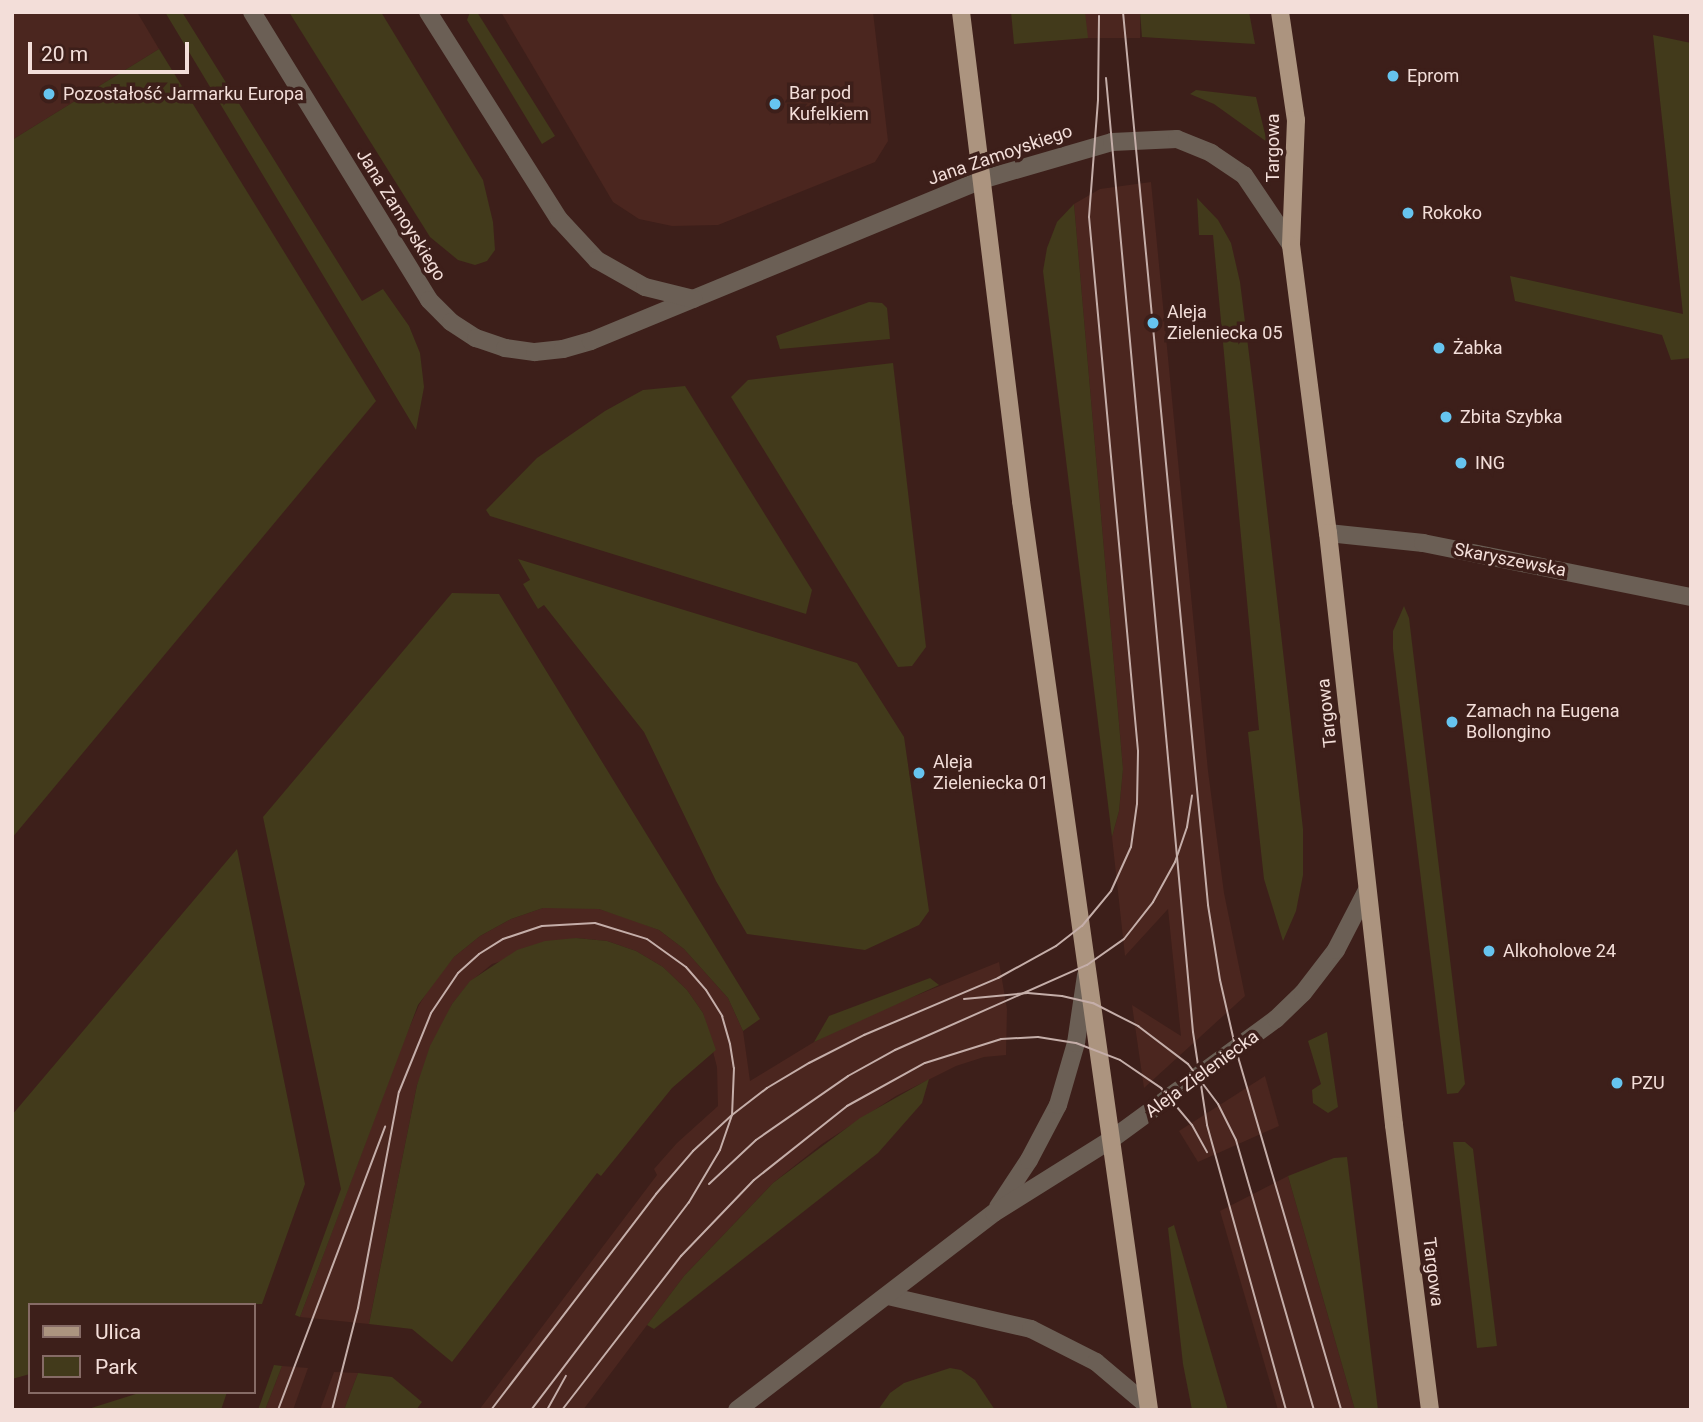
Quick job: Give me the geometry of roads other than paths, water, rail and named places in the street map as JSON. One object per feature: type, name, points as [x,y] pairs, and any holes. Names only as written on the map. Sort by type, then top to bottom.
[{"type":"main road","points":[[961,12],[1021,500],[1148,1408]]},
{"type":"main road","name":"Targowa","points":[[1280,12],[1296,120],[1291,245],[1328,533],[1367,890],[1430,1410]]},
{"type":"street","name":"Jana Zamoyskiego","points":[[252,12],[429,300],[451,322],[476,338],[505,348],[535,352],[563,349],[694,299],[981,180],[1094,145],[1177,139],[1211,153],[1244,175],[1291,245]]},
{"type":"street","points":[[428,12],[559,219],[597,260],[645,287],[694,299]]},
{"type":"street","name":"Skaryszewska","points":[[1328,533],[1423,543],[1691,597]]},
{"type":"street","name":"Aleja Zieleniecka","points":[[737,1410],[994,1213],[1112,1139],[1236,1050],[1303,993],[1336,950],[1367,890]]},
{"type":"street","name":"Aleja Zieleniecka","points":[[994,1213],[1029,1160],[1058,1105],[1076,1043],[1087,965]]},
{"type":"street","points":[[887,1296],[1031,1329],[1096,1362],[1148,1408]]},
{"type":"tram line","points":[[1123,12],[1208,905],[1220,980],[1236,1050],[1341,1410]]},
{"type":"tram line","points":[[491,1410],[656,1194],[693,1151],[732,1115],[767,1088],[809,1063],[864,1035],[998,978],[1056,946],[1082,926],[1111,891],[1131,847],[1137,804],[1138,751],[1089,217],[1098,99],[1099,16]]},
{"type":"tram line","points":[[1106,78],[1193,1032],[1207,1125],[1286,1410]]},
{"type":"tram line","points":[[709,1184],[756,1140],[848,1076],[895,1050],[1087,965],[1124,939],[1153,902],[1175,862],[1187,827],[1192,795]]},
{"type":"tram line","points":[[332,1410],[358,1308],[399,1092],[431,1013],[458,973],[479,954],[503,939],[542,926],[595,923],[647,939],[686,967],[706,990],[722,1016],[730,1044],[734,1068],[732,1115],[720,1150],[689,1202],[531,1410]]},
{"type":"tram line","points":[[964,999],[1028,993],[1062,996],[1093,1003],[1138,1026],[1188,1064],[1218,1104],[1236,1140],[1314,1410]]},
{"type":"tram line","points":[[562,1410],[681,1256],[754,1180],[847,1106],[925,1063],[1001,1039],[1038,1037],[1076,1043],[1120,1060],[1161,1088],[1192,1125],[1207,1152]]},
{"type":"tram line","points":[[278,1410],[385,1127]]},
{"type":"tram line","points":[[547,1410],[566,1376]]},
{"type":"place","name":"Eprom","points":[[1393,76]]},
{"type":"place","name":"Pozostałość Jarmarku Europa","points":[[49,94]]},
{"type":"place","name":"Bar pod Kufelkiem","points":[[775,104]]},
{"type":"place","name":"Rokoko","points":[[1408,213]]},
{"type":"place","name":"Aleja Zieleniecka 05","points":[[1153,323]]},
{"type":"place","name":"Żabka","points":[[1439,348]]},
{"type":"place","name":"Zbita Szybka","points":[[1446,417]]},
{"type":"place","name":"ING","points":[[1461,463]]},
{"type":"place","name":"Zamach na Eugena Bollongino","points":[[1452,722]]},
{"type":"place","name":"Aleja Zieleniecka 01","points":[[919,773]]},
{"type":"place","name":"Alkoholove 24","points":[[1489,951]]},
{"type":"place","name":"PZU","points":[[1617,1083]]}]
